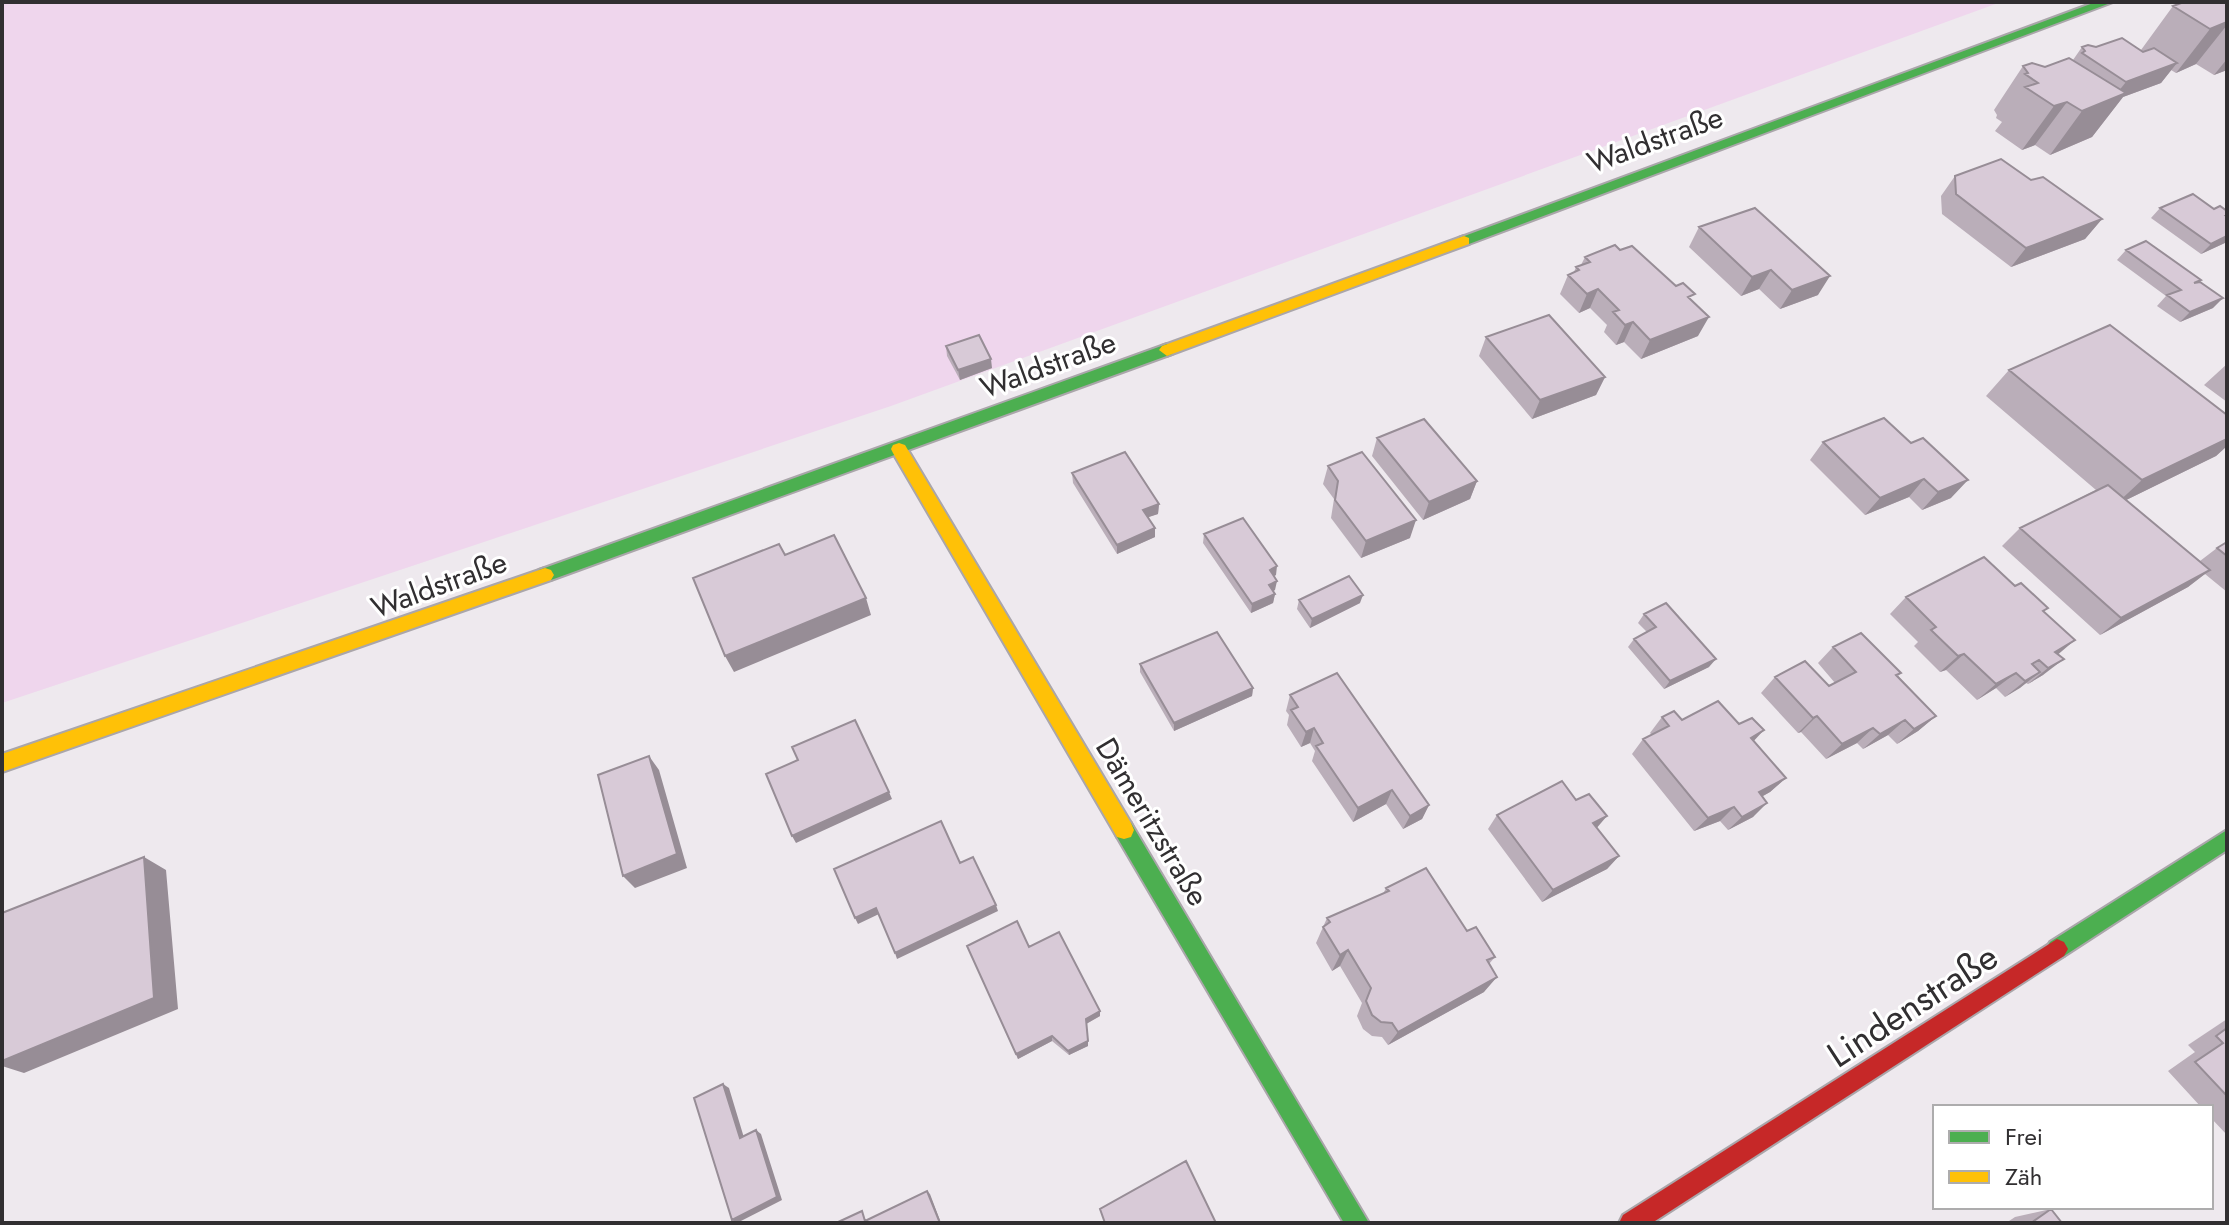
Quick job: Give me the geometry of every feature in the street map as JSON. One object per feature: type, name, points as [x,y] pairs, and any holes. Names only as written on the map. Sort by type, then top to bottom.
[{"type":"street","name":"Waldstraße","points":[[2,763],[375,637],[899,449],[2107,2]]},
{"type":"street","name":"Dämeritzstraße","points":[[899,449],[1357,1223]]},
{"type":"street","name":"Lindenstraße","points":[[1631,1223],[2227,839]]},
{"type":"shaded area","points":[[2,2],[2001,2],[891,406],[2,703]]},
{"type":"building","points":[[2184,2],[2227,2],[2227,22],[2210,29],[2173,6]]},
{"type":"building","points":[[2122,38],[2143,52],[2154,48],[2177,63],[2126,82],[2082,53],[2085,51],[2082,47],[2096,47]]},
{"type":"building","points":[[2069,58],[2126,93],[2082,111],[2067,102],[2054,106],[2025,87],[2038,83],[2025,74],[2028,73],[2023,66],[2032,63],[2045,67]]},
{"type":"building","points":[[2001,159],[2031,180],[2043,177],[2102,219],[2026,248],[1956,194],[1955,176]]},
{"type":"building","points":[[2193,194],[2214,209],[2220,206],[2227,211],[2227,236],[2211,244],[2160,208]]},
{"type":"building","points":[[1755,208],[1830,276],[1792,290],[1771,270],[1752,277],[1699,227]]},
{"type":"building","points":[[2146,241],[2201,280],[2194,283],[2200,282],[2223,298],[2190,312],[2167,295],[2181,290],[2126,250]]},
{"type":"building","points":[[1615,245],[1620,250],[1632,246],[1676,286],[1683,283],[1695,294],[1688,297],[1709,317],[1650,340],[1633,322],[1625,325],[1613,312],[1619,310],[1598,289],[1587,294],[1568,275],[1579,270],[1576,267],[1590,262],[1585,257]]},
{"type":"building","points":[[1549,315],[1605,377],[1540,400],[1486,337]]},
{"type":"building","points":[[2110,325],[2227,415],[2227,439],[2142,480],[2009,370]]},
{"type":"building","points":[[979,335],[991,359],[958,370],[946,346]]},
{"type":"building","points":[[1884,418],[1911,443],[1923,438],[1968,480],[1938,492],[1924,479],[1880,498],[1823,442]]},
{"type":"building","points":[[1424,419],[1477,481],[1429,502],[1377,438]]},
{"type":"building","points":[[1125,452],[1159,504],[1143,510],[1155,528],[1117,545],[1072,473]]},
{"type":"building","points":[[1362,452],[1416,520],[1366,541],[1335,500],[1338,481],[1328,466]]},
{"type":"building","points":[[2108,485],[2210,570],[2121,618],[2020,528]]},
{"type":"building","points":[[1243,518],[1277,566],[1270,570],[1277,581],[1269,585],[1275,594],[1252,604],[1204,534]]},
{"type":"building","points":[[834,535],[866,598],[725,656],[693,578],[779,544],[785,555]]},
{"type":"building","points":[[2227,542],[2227,556],[2217,548]]},
{"type":"building","points":[[1984,557],[2015,586],[2021,583],[2048,608],[2043,611],[2075,640],[2055,652],[2064,659],[2048,668],[2039,660],[2032,664],[2040,672],[2025,681],[2016,673],[1996,684],[1964,654],[1958,656],[1931,630],[1936,627],[1906,597]]},
{"type":"building","points":[[1349,576],[1363,595],[1312,619],[1299,600]]},
{"type":"building","points":[[1666,603],[1716,659],[1670,681],[1634,639],[1656,627],[1644,614]]},
{"type":"building","points":[[1217,632],[1253,688],[1174,723],[1140,664]]},
{"type":"building","points":[[1861,633],[1901,673],[1896,675],[1936,716],[1914,729],[1905,720],[1880,734],[1873,728],[1842,744],[1775,677],[1805,661],[1829,686],[1856,672],[1833,647]]},
{"type":"building","points":[[1337,673],[1429,805],[1410,816],[1392,790],[1358,808],[1316,746],[1323,743],[1314,728],[1306,732],[1291,710],[1298,707],[1290,695]]},
{"type":"building","points":[[1718,701],[1739,724],[1752,718],[1764,730],[1751,738],[1786,778],[1759,792],[1767,803],[1742,817],[1734,807],[1708,818],[1643,739],[1669,726],[1662,717],[1674,711],[1682,720]]},
{"type":"building","points":[[855,720],[889,792],[792,836],[766,774],[798,760],[792,747]]},
{"type":"building","points":[[649,756],[677,854],[623,876],[598,775]]},
{"type":"building","points":[[1562,781],[1576,800],[1589,794],[1607,816],[1593,823],[1619,856],[1553,890],[1497,815]]},
{"type":"building","points":[[941,821],[960,863],[973,857],[996,905],[895,953],[876,908],[855,918],[834,869]]},
{"type":"building","points":[[144,857],[154,998],[2,1061],[2,913]]},
{"type":"building","points":[[1426,868],[1467,931],[1476,927],[1495,957],[1487,960],[1497,977],[1398,1032],[1392,1023],[1381,1022],[1372,1015],[1366,1001],[1371,988],[1348,950],[1340,955],[1323,927],[1330,922],[1327,918],[1389,891],[1386,888]]},
{"type":"building","points":[[1017,921],[1029,947],[1059,932],[1100,1011],[1086,1019],[1088,1041],[1068,1051],[1052,1036],[1016,1054],[967,946]]},
{"type":"building","points":[[2227,1028],[2227,1096],[2195,1062],[2223,1043],[2216,1036]]},
{"type":"building","points":[[723,1084],[740,1138],[756,1130],[777,1197],[732,1220],[694,1098]]},
{"type":"building","points":[[1186,1161],[1216,1223],[1105,1223],[1100,1209]]},
{"type":"building","points":[[927,1191],[940,1223],[836,1223],[862,1211],[865,1221]]},
{"type":"building","points":[[2051,1209],[2062,1223],[2031,1223]]},
{"type":"traffic: fast","points":[[1464,241],[2107,2]]},
{"type":"traffic: fast","points":[[545,575],[1167,350]]},
{"type":"traffic: fast","points":[[1124,830],[1357,1223]]},
{"type":"traffic: fast","points":[[2057,949],[2227,839]]},
{"type":"traffic: slow","points":[[1167,350],[1464,241]]},
{"type":"traffic: slow","points":[[899,449],[1124,830]]},
{"type":"traffic: slow","points":[[2,763],[545,575]]},
{"type":"traffic: jam","points":[[1631,1223],[2057,949]]}]
